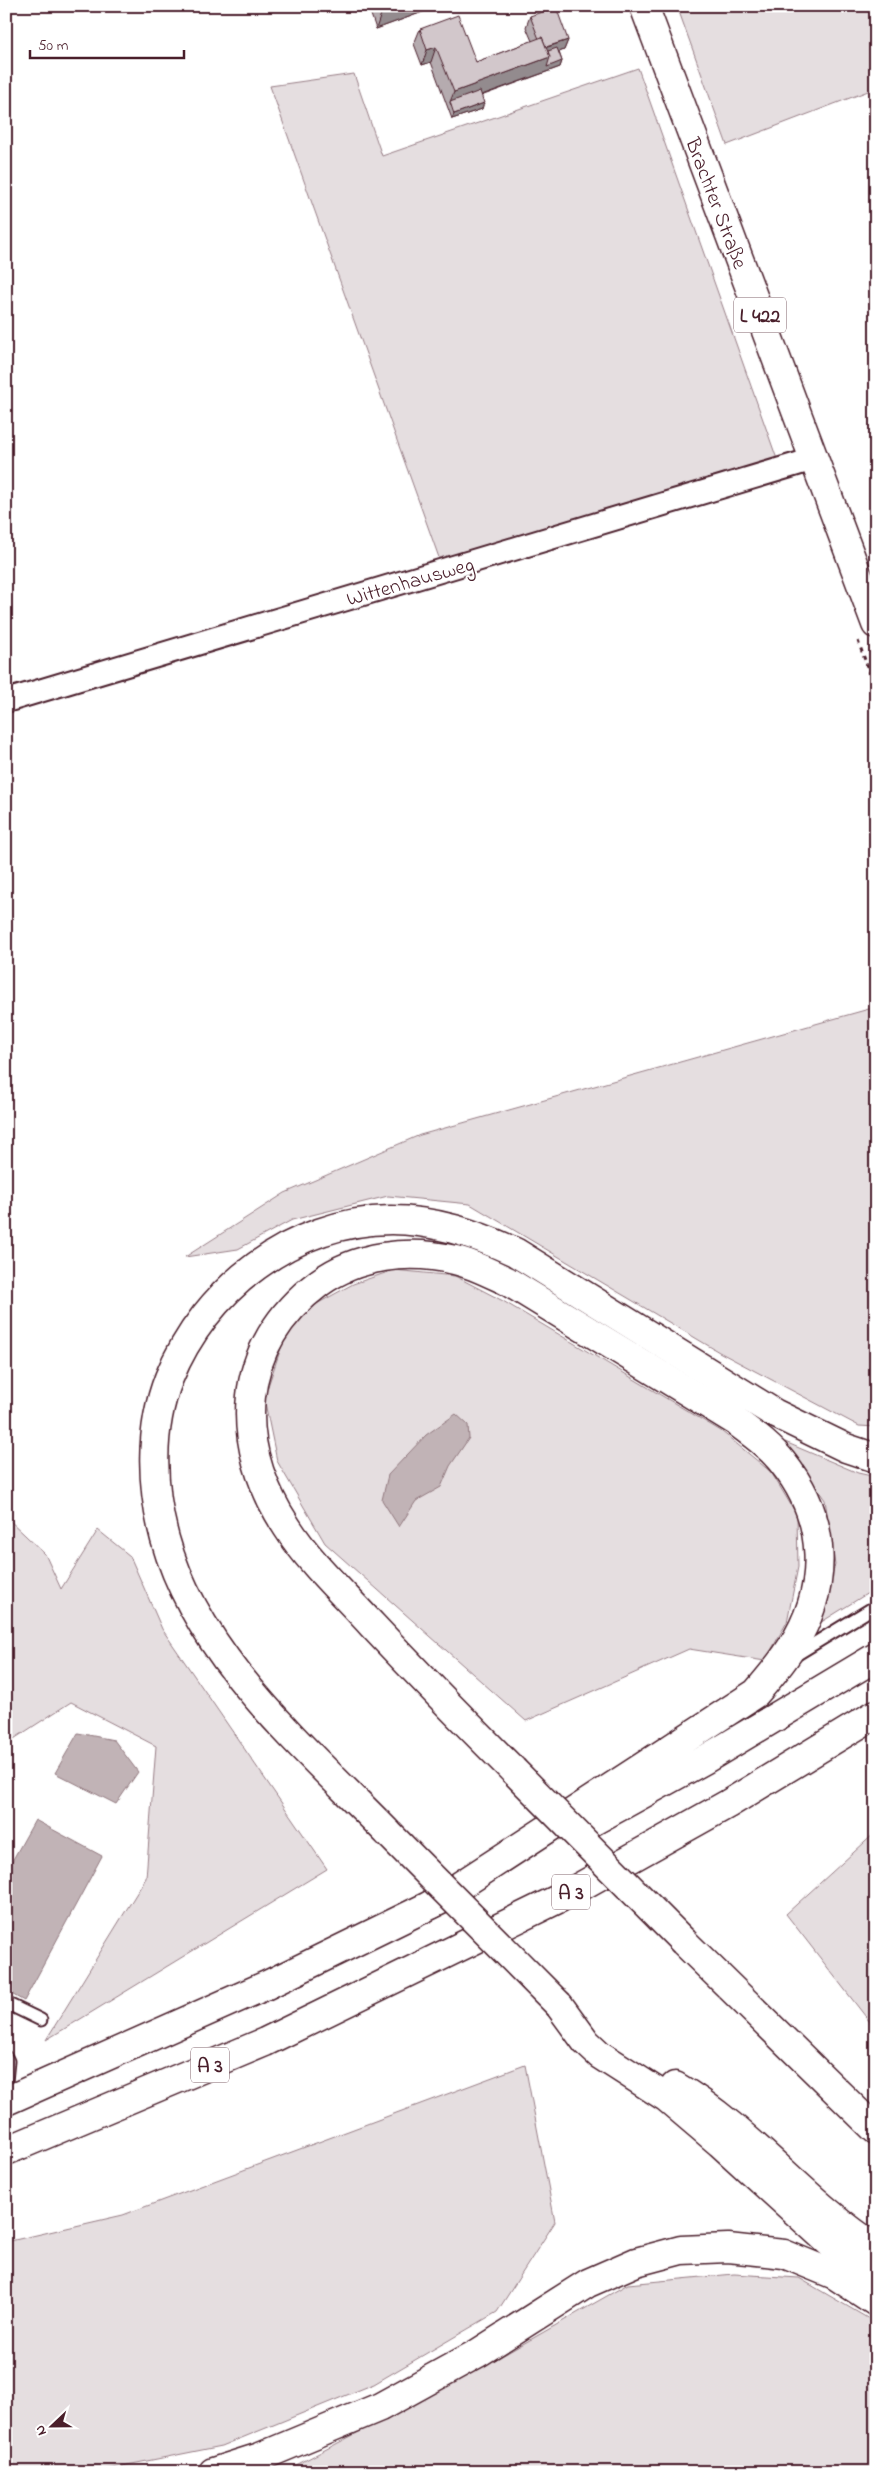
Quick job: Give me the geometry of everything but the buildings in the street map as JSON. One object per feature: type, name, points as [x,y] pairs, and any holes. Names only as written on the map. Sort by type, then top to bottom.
[{"type":"main road","name":"Brachter Straße","points":[[644,6],[876,624]]},
{"type":"main road","points":[[876,1458],[846,1448],[774,1413],[515,1252],[478,1235],[412,1222],[390,1220],[323,1231],[299,1240],[274,1253],[248,1272],[205,1315],[191,1336],[169,1380],[161,1406],[154,1464],[158,1510],[165,1540],[188,1599],[232,1667],[267,1708],[559,2005],[617,2050],[716,2112],[850,2232],[876,2248]]},
{"type":"main road","points":[[432,1904],[756,1693],[792,1648],[803,1626],[814,1598],[819,1538],[811,1509],[799,1484],[782,1462],[734,1420],[507,1281],[455,1260],[419,1255],[382,1256],[359,1263],[331,1276],[310,1290],[294,1304],[266,1344],[256,1369],[250,1394],[251,1444],[258,1470],[272,1502],[302,1549],[406,1661],[513,1770],[684,1942],[876,2130]]},
{"type":"main road","name":"A 3","points":[[6,2101],[267,1985],[519,1862],[704,1760],[876,1657]]},
{"type":"main road","name":"A 3","points":[[6,2151],[265,2042],[560,1898],[728,1804],[876,1714]]},
{"type":"main road","points":[[559,2005],[586,2042],[600,2055],[675,2104],[876,2285]]},
{"type":"main road","points":[[213,2472],[260,2457],[380,2407],[478,2354],[588,2283],[636,2262],[682,2250],[728,2248],[784,2254],[835,2275],[876,2302]]},
{"type":"street","name":"Wittenhausweg","points":[[6,701],[814,459]]},
{"type":"lane","points":[[777,1667],[876,1606]]},
{"type":"lane","points":[[6,2003],[41,2020]]},
{"type":"lane","points":[[6,2057],[8,2061],[6,2081]]},
{"type":"shaded area","points":[[677,6],[876,6],[876,88],[727,145]]},
{"type":"shaded area","points":[[638,68],[778,462],[442,566],[270,86],[354,74],[382,156]]},
{"type":"shaded area","points":[[876,1007],[876,1427],[859,1426],[719,1352],[470,1204],[388,1196],[292,1220],[238,1249],[185,1257],[285,1193],[420,1135]]},
{"type":"shaded area","points":[[394,1270],[455,1276],[503,1301],[721,1431],[771,1472],[797,1515],[798,1567],[787,1622],[765,1661],[689,1649],[526,1721],[325,1543],[277,1461],[264,1398],[284,1339],[311,1307],[353,1284]]},
{"type":"shaded area","points":[[456,1414],[468,1425],[469,1438],[450,1466],[441,1487],[416,1501],[399,1527],[382,1500],[388,1475],[426,1435]]},
{"type":"shaded area","points":[[785,1442],[858,1473],[876,1477],[876,1588],[815,1626],[835,1565],[825,1500]]},
{"type":"shaded area","points":[[6,1517],[45,1554],[61,1589],[98,1530],[130,1556],[162,1629],[327,1869],[46,2040],[146,1878],[156,1746],[71,1702],[6,1744]]},
{"type":"shaded area","points":[[78,1733],[114,1740],[138,1772],[116,1804],[55,1773]]},
{"type":"shaded area","points":[[35,1820],[102,1856],[24,2001],[6,1991],[6,1872]]},
{"type":"shaded area","points":[[876,1832],[876,2030],[786,1914]]},
{"type":"shaded area","points":[[525,2065],[555,2222],[497,2312],[374,2384],[222,2446],[92,2472],[6,2470],[6,2242],[123,2215]]},
{"type":"shaded area","points":[[734,2274],[799,2278],[876,2323],[876,2472],[283,2472],[486,2365],[628,2284]]}]
